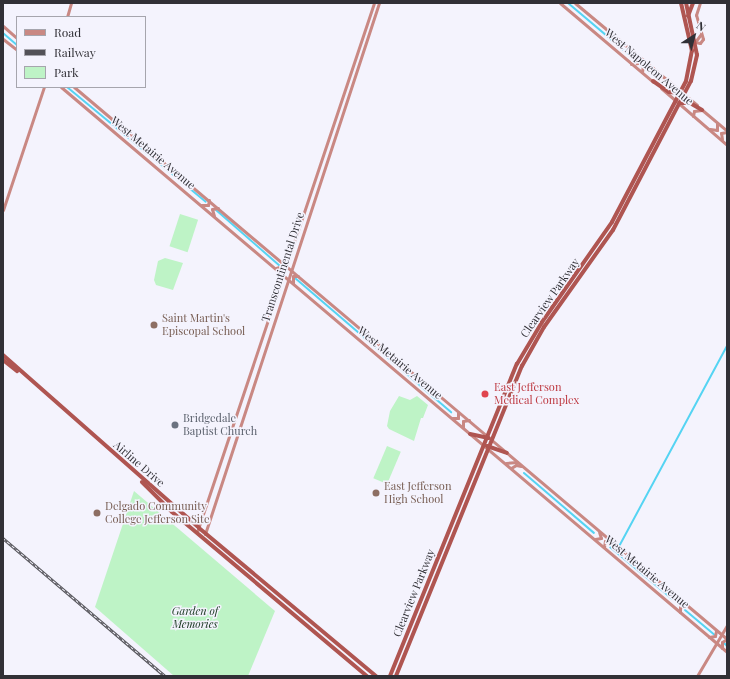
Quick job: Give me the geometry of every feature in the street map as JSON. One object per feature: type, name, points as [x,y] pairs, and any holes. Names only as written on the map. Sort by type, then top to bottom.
[{"type":"highway","name":"Clearview Parkway","points":[[681,3],[687,31],[697,56],[694,74],[688,89],[682,93]]},
{"type":"highway","name":"Clearview Parkway","points":[[396,676],[469,495],[500,406],[524,351],[558,299],[626,202],[679,103],[690,71],[693,44],[686,3]]},
{"type":"highway","points":[[688,16],[693,3]]},
{"type":"highway","points":[[652,81],[669,92],[682,93]]},
{"type":"highway","name":"Clearview Parkway","points":[[488,438],[493,434],[522,366],[553,314],[603,246],[623,212],[628,192],[674,106],[679,103]]},
{"type":"highway","points":[[679,103],[690,104],[702,110]]},
{"type":"highway","points":[[564,299],[563,297],[571,282]]},
{"type":"highway","points":[[553,314],[558,299]]},
{"type":"highway","name":"Airline Drive","points":[[3,355],[198,530]]},
{"type":"highway","name":"Airline Drive","points":[[3,360],[198,530],[376,676]]},
{"type":"highway","points":[[500,406],[500,418]]},
{"type":"highway","points":[[470,434],[488,438]]},
{"type":"highway","name":"Clearview Parkway","points":[[390,676],[481,451],[486,447]]},
{"type":"highway","points":[[486,447],[507,453]]},
{"type":"highway","points":[[464,493],[469,495]]},
{"type":"highway","name":"Airline Drive","points":[[204,535],[367,676]]},
{"type":"highway","points":[[417,623],[415,620],[422,599]]},
{"type":"main road","points":[[67,16],[72,3]]},
{"type":"main road","name":"Transcontinental Drive","points":[[198,530],[374,3]]},
{"type":"main road","name":"Transcontinental Drive","points":[[204,535],[379,3]]},
{"type":"main road","name":"West Napoleon Avenue","points":[[560,3],[727,145]]},
{"type":"main road","name":"West Napoleon Avenue","points":[[575,3],[727,132]]},
{"type":"main road","points":[[693,44],[701,34],[696,15],[700,3]]},
{"type":"main road","points":[[3,26],[16,37]]},
{"type":"main road","points":[[3,39],[16,49]]},
{"type":"main road","points":[[631,64],[638,63],[638,56]]},
{"type":"main road","points":[[356,57],[360,59]]},
{"type":"main road","points":[[642,72],[642,66],[650,66]]},
{"type":"main road","points":[[3,210],[44,88]]},
{"type":"main road","name":"West Metairie Avenue","points":[[61,88],[289,279],[727,652]]},
{"type":"main road","name":"West Metairie Avenue","points":[[75,88],[220,208],[469,420],[488,438],[727,639]]},
{"type":"main road","points":[[693,116],[694,111],[702,110]]},
{"type":"main road","points":[[708,128],[717,130],[717,122]]},
{"type":"main road","points":[[723,141],[721,134],[727,132]]},
{"type":"main road","points":[[197,203],[208,205],[208,198]]},
{"type":"main road","points":[[215,217],[212,209],[216,207],[220,208]]},
{"type":"main road","points":[[274,267],[282,266],[280,260]]},
{"type":"main road","points":[[293,283],[293,276],[302,278]]},
{"type":"main road","points":[[452,418],[458,417],[457,410]]},
{"type":"main road","points":[[463,428],[463,421],[469,420]]},
{"type":"main road","points":[[510,464],[512,457]]},
{"type":"main road","points":[[503,462],[510,464],[517,462]]},
{"type":"main road","points":[[511,468],[516,465],[523,467]]},
{"type":"main road","points":[[519,475],[517,470],[523,467]]},
{"type":"main road","points":[[592,537],[600,538],[597,529]]},
{"type":"main road","points":[[606,550],[605,541],[615,544]]},
{"type":"main road","points":[[667,600],[676,601],[674,595]]},
{"type":"main road","points":[[680,612],[680,606],[686,605]]},
{"type":"main road","points":[[697,676],[727,625]]},
{"type":"main road","points":[[708,636],[715,636],[716,630]]},
{"type":"main road","points":[[722,648],[722,642],[727,639]]},
{"type":"green space","points":[[180,214],[198,220],[188,252],[169,246]]},
{"type":"green space","points":[[165,258],[183,263],[173,290],[156,285],[154,280],[158,261]]},
{"type":"green space","points":[[399,396],[410,400],[417,396],[428,405],[423,418],[421,418],[414,441],[389,429],[387,426],[390,411]]},
{"type":"green space","points":[[387,446],[401,452],[387,484],[373,478]]},
{"type":"green space","name":"Garden of Memories","points":[[134,491],[275,611],[248,676],[174,676],[95,607]]},
{"type":"waterway","points":[[568,3],[633,58]]},
{"type":"waterway","points":[[3,33],[16,44]]},
{"type":"waterway","points":[[68,88],[206,202]]},
{"type":"waterway","points":[[216,210],[280,266]]},
{"type":"waterway","points":[[295,278],[451,412]]},
{"type":"waterway","points":[[616,552],[727,346]]},
{"type":"waterway","points":[[524,473],[594,533]]},
{"type":"waterway","points":[[610,547],[671,598]]},
{"type":"waterway","points":[[685,610],[714,634]]},
{"type":"waterway","points":[[724,643],[727,646]]},
{"type":"railway","points":[[3,538],[165,676]]},
{"type":"place","name":"Saint Martin's Episcopal School","points":[[154,325]]},
{"type":"place","name":"East Jefferson Medical Complex","points":[[485,394]]},
{"type":"place","name":"Bridgedale Baptist Church","points":[[175,425]]},
{"type":"place","name":"East Jefferson High School","points":[[376,493]]},
{"type":"place","name":"Delgado Community College Jefferson Site","points":[[97,513]]}]
